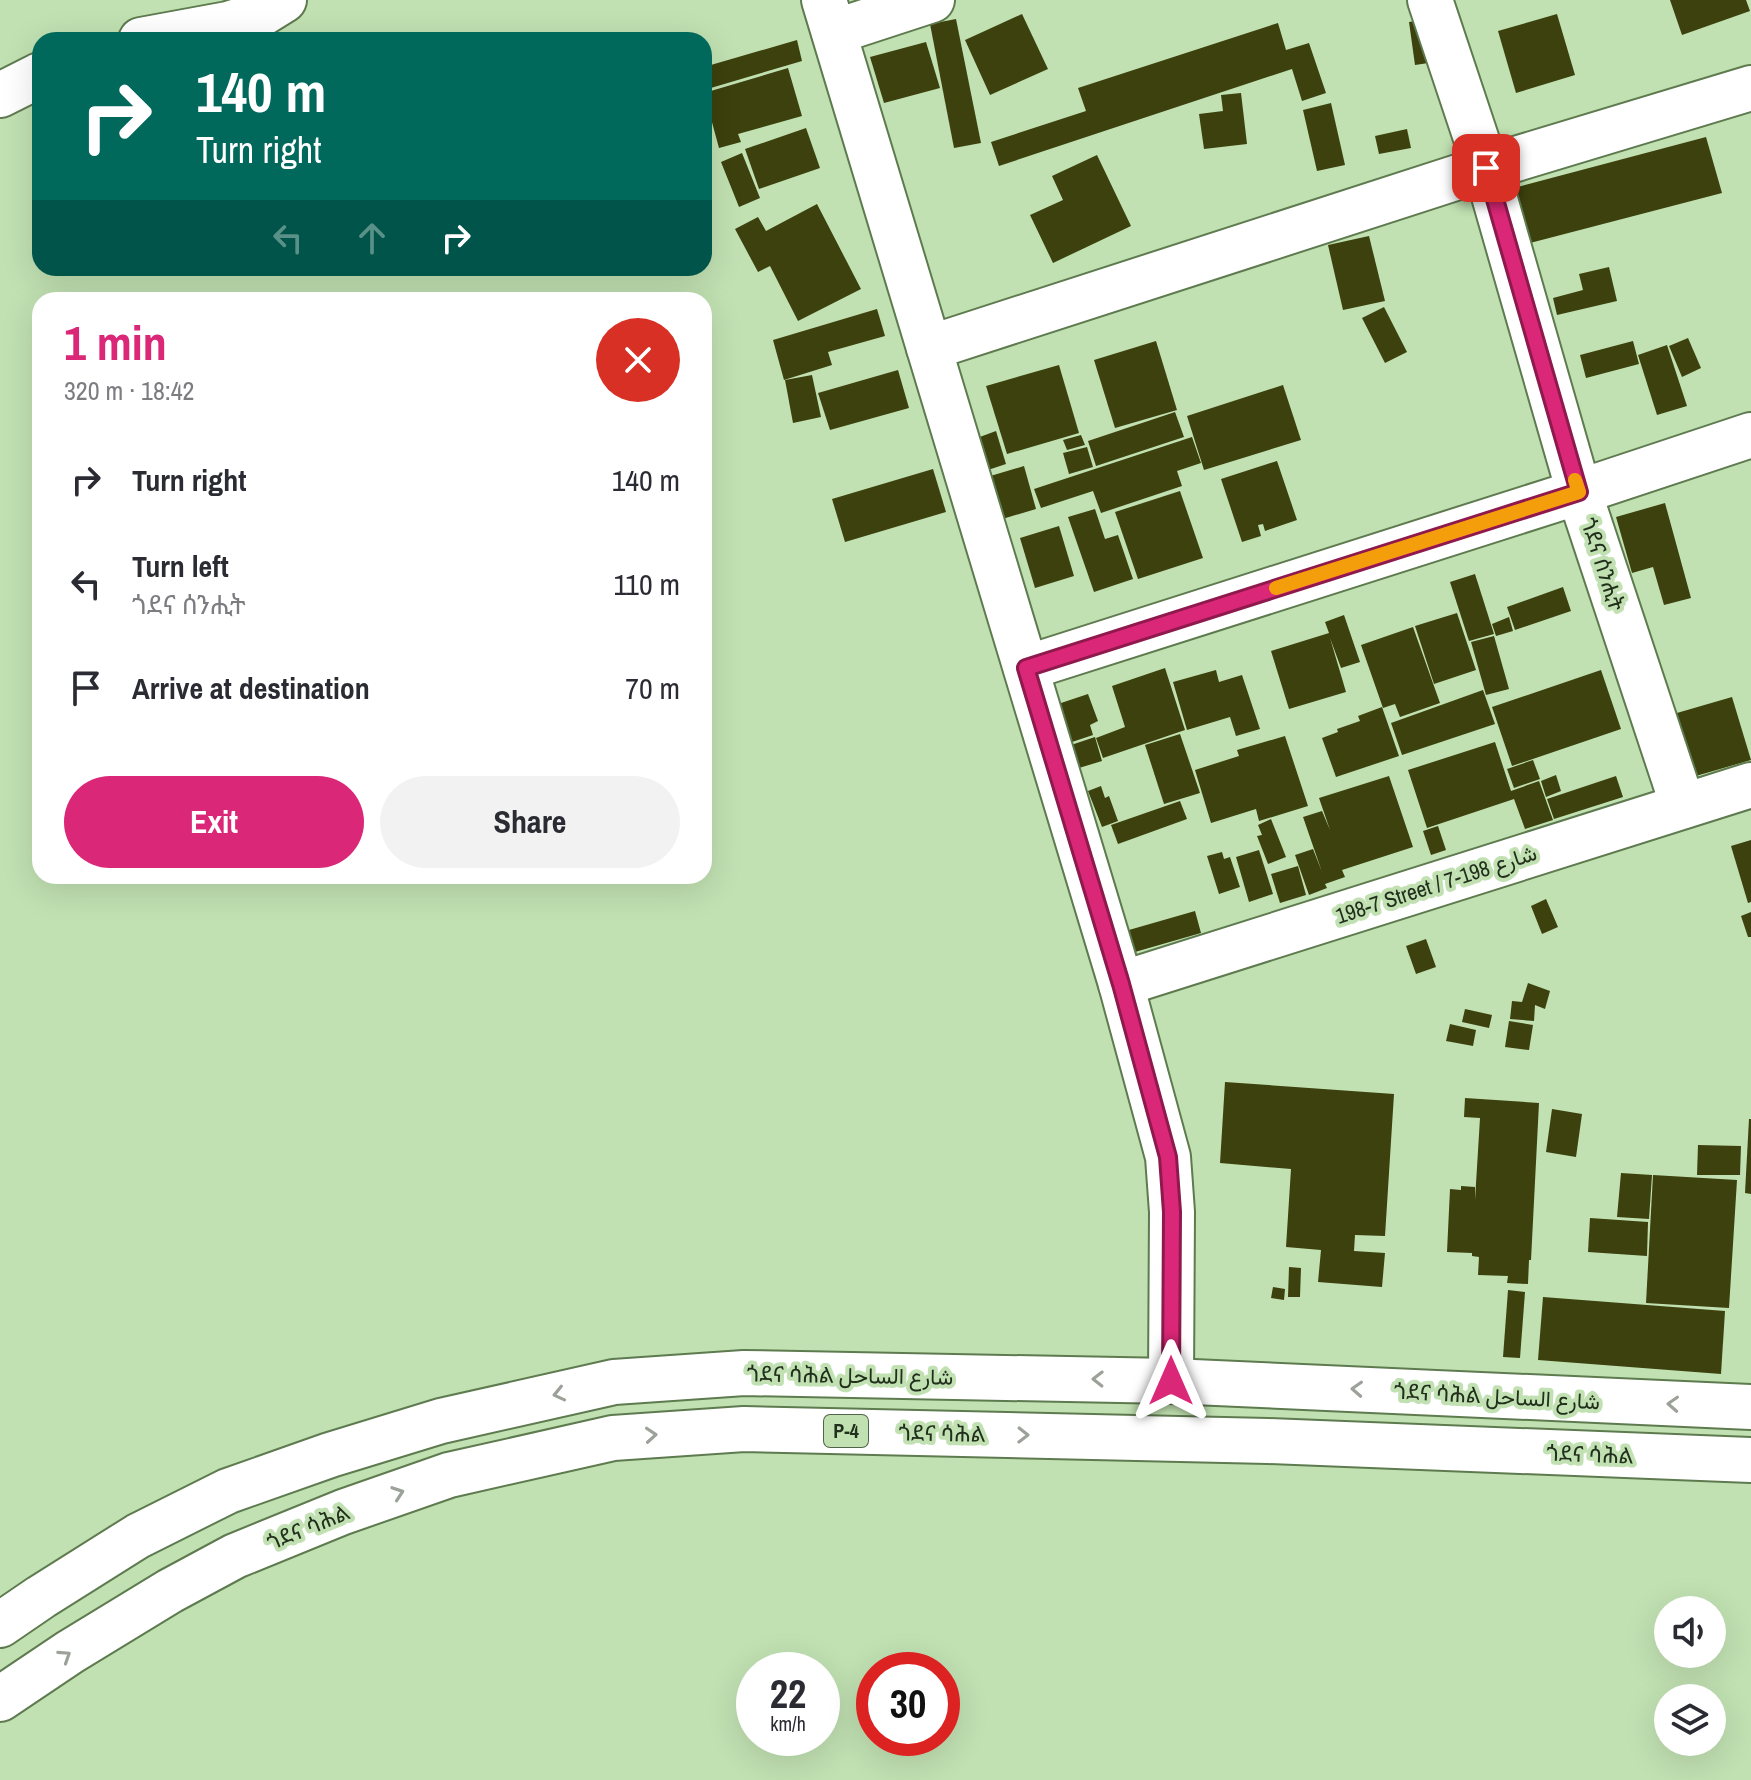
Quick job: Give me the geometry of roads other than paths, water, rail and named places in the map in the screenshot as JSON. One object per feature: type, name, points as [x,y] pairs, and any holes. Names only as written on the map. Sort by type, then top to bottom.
[{"type":"main road","points":[[154,32],[181,15],[228,24],[263,13],[284,0]]},
{"type":"main road","points":[[932,0],[829,16],[1121,984],[1168,1157],[1172,1212],[1171,1381]]},
{"type":"main road","name":"ጎደና ሰንሒት","points":[[1430,0],[1486,168],[1579,492],[1683,806]]},
{"type":"main road","points":[[0,95],[32,79]]},
{"type":"main road","points":[[929,348],[1486,168],[1751,88]]},
{"type":"main road","points":[[1026,668],[1751,435]]},
{"type":"main road","name":"198-7 Street / شارع 198-7","points":[[1121,984],[1751,785]]},
{"type":"main road","name":"ጎደና ሳሕል شارع الساحل","points":[[0,1625],[138,1536],[228,1491],[441,1421],[614,1382],[744,1373],[1171,1381],[1751,1407]]},
{"type":"main road","name":"ጎደና ሳሕል","points":[[0,1699],[170,1591],[235,1556],[343,1512],[449,1475],[613,1438],[744,1429],[1268,1441],[1751,1460]]}]
